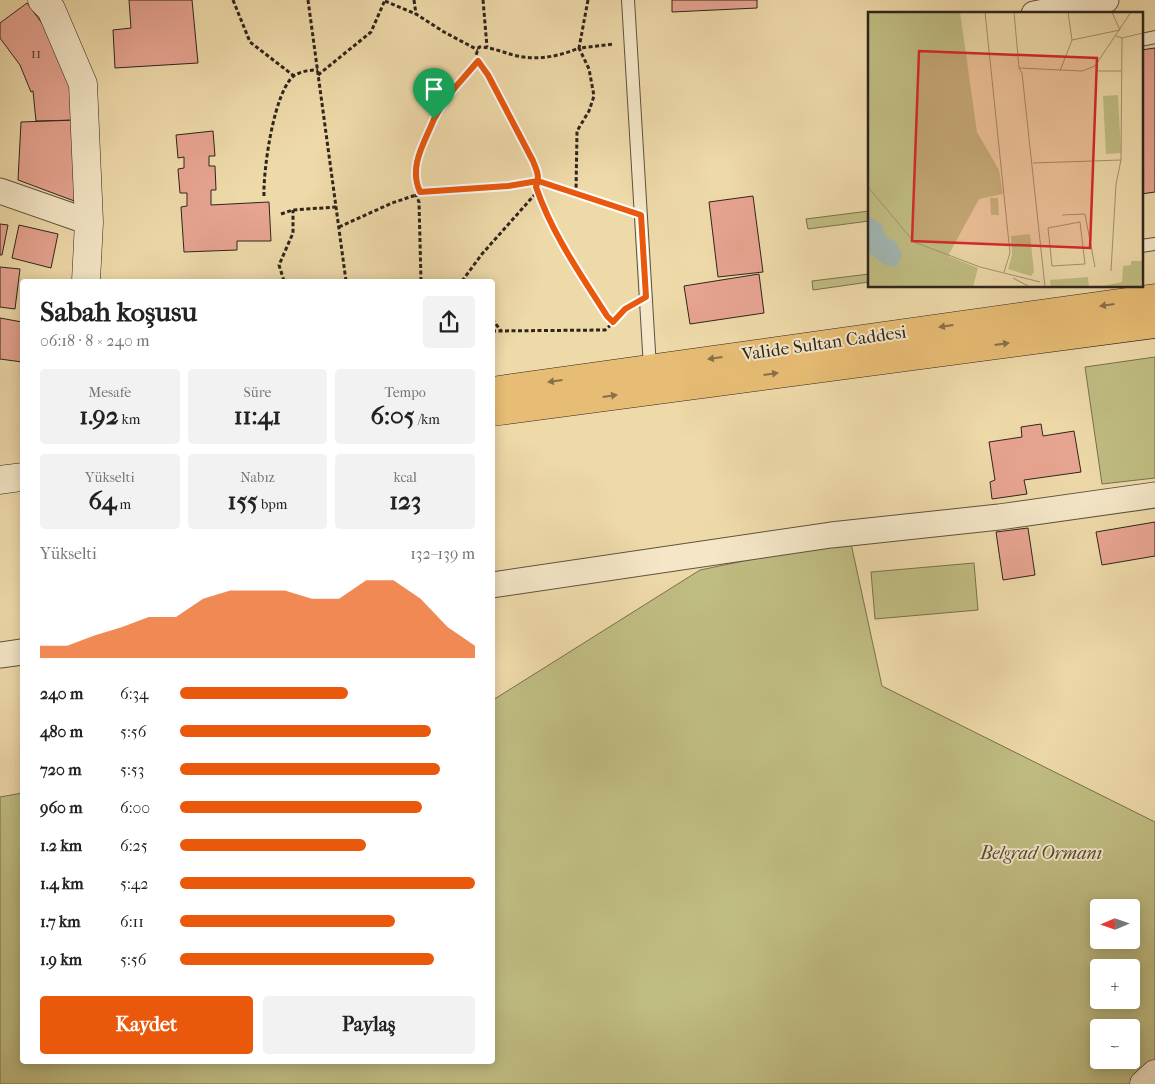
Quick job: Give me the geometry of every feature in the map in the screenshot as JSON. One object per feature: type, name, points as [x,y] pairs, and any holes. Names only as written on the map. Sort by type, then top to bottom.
[{"type":"main road","points":[[42,0],[51,9],[83,84],[89,222],[86,279]]},
{"type":"main road","name":"Valide Sultan Caddesi","points":[[495,411],[652,379],[1155,298]]},
{"type":"main road","name":"Valide Sultan Caddesi","points":[[495,391],[652,379],[1155,324]]},
{"type":"main road","points":[[0,480],[20,476]]},
{"type":"main road","points":[[1144,1084],[1155,1074]]},
{"type":"street","points":[[1044,12],[1106,0]]},
{"type":"street","points":[[0,191],[89,222]]},
{"type":"street","points":[[495,585],[830,535],[999,517],[1155,496]]},
{"type":"street","points":[[0,656],[20,652]]},
{"type":"lane","points":[[628,0],[652,379]]},
{"type":"lane","points":[[1142,40],[1155,37]]},
{"type":"lane","points":[[1142,246],[1155,244]]},
{"type":"path","points":[[233,0],[250,42],[294,76]]},
{"type":"path","points":[[308,0],[346,279]]},
{"type":"path","points":[[318,76],[371,32],[385,0],[416,14],[444,32],[478,50]]},
{"type":"path","points":[[414,0],[416,14]]},
{"type":"path","points":[[483,0],[487,47]]},
{"type":"path","points":[[576,192],[577,131],[589,112],[594,96],[589,68],[579,48],[588,0]]},
{"type":"path","points":[[613,322],[567,253],[537,191],[536,187],[539,176],[516,127],[478,61],[476,54],[479,47],[487,47],[524,58],[541,59],[579,48],[631,43]]},
{"type":"path","points":[[420,192],[416,173],[424,140],[446,98],[478,61]]},
{"type":"path","points":[[264,196],[263,175],[267,145],[284,94],[294,76],[304,71],[318,70]]},
{"type":"path","points":[[339,227],[420,192],[508,186],[538,181],[641,215]]},
{"type":"path","points":[[463,279],[482,254],[537,191]]},
{"type":"path","points":[[416,195],[419,202],[421,279]]},
{"type":"path","points":[[281,214],[294,210],[336,207]]},
{"type":"path","points":[[283,279],[279,266],[293,233],[294,210]]},
{"type":"path","points":[[495,331],[605,330],[625,309],[646,297]]},
{"type":"path","points":[[495,323],[501,331]]},
{"type":"green space","points":[[868,211],[868,221],[808,229],[806,219]]},
{"type":"green space","points":[[868,274],[868,282],[813,290],[812,281]]},
{"type":"green space","points":[[1155,357],[1155,478],[1102,484],[1085,367]]},
{"type":"green space","name":"Belgrad Ormanı","points":[[850,539],[882,686],[1155,822],[1155,1084],[0,1084],[0,797],[20,793],[20,1064],[495,1064],[495,699],[700,570]]},
{"type":"green space","points":[[974,563],[978,610],[875,619],[871,572]]},
{"type":"building","points":[[129,0],[192,0],[198,63],[115,68],[113,30],[131,28]]},
{"type":"building","points":[[672,0],[757,0],[757,8],[672,12]]},
{"type":"building","points":[[27,3],[56,42],[70,75],[77,120],[36,121],[33,91],[31,92],[20,65],[0,38],[0,23]]},
{"type":"building","points":[[1155,48],[1155,192],[1142,194],[1142,50]]},
{"type":"building","points":[[77,120],[77,202],[18,180],[21,122]]},
{"type":"building","points":[[213,131],[215,156],[209,156],[209,166],[215,166],[216,190],[211,190],[211,205],[269,202],[271,241],[237,241],[237,250],[184,252],[181,207],[187,206],[187,193],[180,193],[178,169],[184,168],[184,157],[178,158],[176,135]]},
{"type":"building","points":[[753,196],[763,272],[718,277],[709,202]]},
{"type":"building","points":[[0,224],[8,225],[2,255],[0,255]]},
{"type":"building","points":[[19,225],[58,234],[51,268],[12,258]]},
{"type":"building","points":[[0,267],[20,269],[15,309],[0,307]]},
{"type":"building","points":[[759,274],[764,313],[690,324],[684,286]]},
{"type":"building","points":[[0,318],[20,322],[20,362],[0,359]]},
{"type":"building","points":[[1041,424],[1043,436],[1074,431],[1081,472],[1024,480],[1027,494],[992,499],[990,482],[995,480],[989,442],[1022,437],[1021,427]]},
{"type":"building","points":[[1155,522],[1155,556],[1102,565],[1096,532]]},
{"type":"building","points":[[1028,528],[1035,575],[1003,580],[996,532]]},
{"type":"route","points":[[434,119],[424,140],[416,165],[416,184],[420,192],[508,186],[538,181],[554,184],[641,215],[646,297],[625,309],[616,316],[613,322],[607,316],[567,253],[545,210],[536,187],[538,181],[539,176],[533,161],[488,75],[478,61],[446,98],[434,119]]}]
